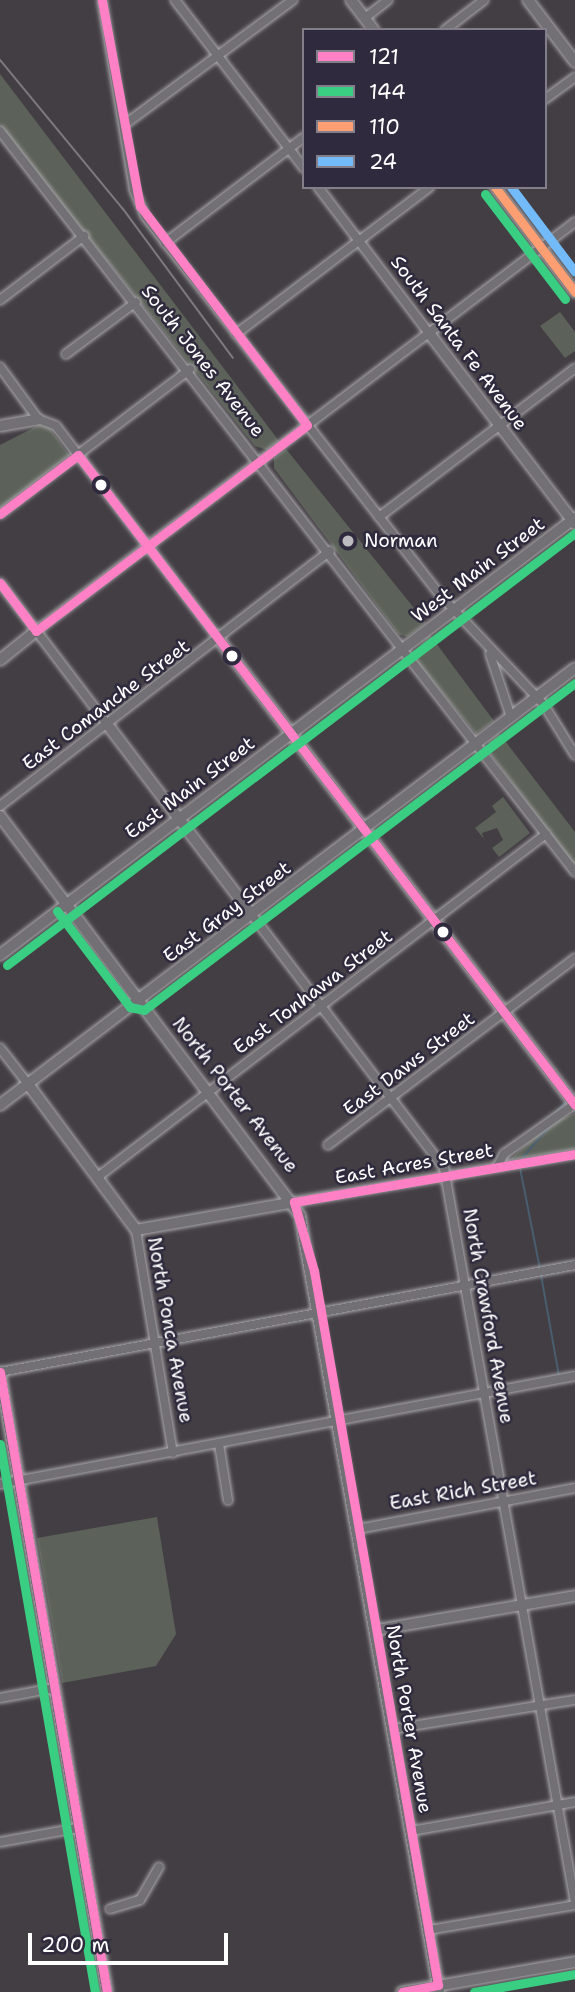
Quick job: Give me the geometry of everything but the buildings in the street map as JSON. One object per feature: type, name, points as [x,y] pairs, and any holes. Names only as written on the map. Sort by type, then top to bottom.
[{"type":"main road","name":"West Main Street","points":[[402,649],[574,521]]},
{"type":"main road","name":"East Main Street","points":[[67,904],[402,649]]},
{"type":"main road","name":"East Gray Street","points":[[139,999],[575,668]]},
{"type":"main road","name":"North Porter Avenue","points":[[0,816],[294,1202],[320,1311],[438,1989]]},
{"type":"main road","points":[[402,1992],[438,1989],[575,1962]]},
{"type":"street","points":[[102,0],[136,197],[165,243],[379,517],[489,651],[537,698],[575,755]]},
{"type":"street","points":[[175,0],[302,166]]},
{"type":"street","points":[[124,125],[293,0]]},
{"type":"street","points":[[351,0],[372,28]]},
{"type":"street","points":[[365,18],[388,0]]},
{"type":"street","points":[[448,28],[484,0]]},
{"type":"street","points":[[527,0],[575,62]]},
{"type":"street","points":[[547,98],[575,77]]},
{"type":"street","name":"South Jones Avenue","points":[[2,137],[262,460],[473,744],[575,872]]},
{"type":"street","points":[[165,243],[302,138]]},
{"type":"street","name":"South Santa Fe Avenue","points":[[320,189],[574,521]]},
{"type":"street","points":[[236,334],[427,189]]},
{"type":"street","points":[[497,189],[575,292]]},
{"type":"street","points":[[0,660],[575,222]]},
{"type":"street","points":[[0,300],[84,236]]},
{"type":"street","points":[[66,354],[136,302]]},
{"type":"street","points":[[0,367],[38,419]]},
{"type":"street","points":[[379,517],[575,368]]},
{"type":"street","points":[[0,514],[190,369]]},
{"type":"street","points":[[0,426],[38,419],[56,426],[573,1102],[558,1118],[544,1124],[504,1154],[497,1167]]},
{"type":"street","name":"East Comanche Street","points":[[0,806],[330,551]]},
{"type":"street","points":[[0,583],[107,724]]},
{"type":"street","points":[[489,651],[500,699],[511,716]]},
{"type":"street","name":"North Crawford Avenue","points":[[107,724],[391,1097],[446,1176],[575,1904]]},
{"type":"street","name":"East Tonhawa Street","points":[[99,1176],[546,834]]},
{"type":"street","name":"East Main Street","points":[[0,955],[67,904]]},
{"type":"street","name":"East Daws Street","points":[[328,1145],[575,958]]},
{"type":"street","name":"East Gray Street","points":[[0,1105],[139,999]]},
{"type":"street","name":"North Ponca Avenue","points":[[0,1048],[99,1176],[136,1230],[173,1453]]},
{"type":"street","name":"East Acres Street","points":[[136,1230],[575,1153]]},
{"type":"street","points":[[107,1992],[0,1372],[465,1283],[575,1265]]},
{"type":"street","points":[[0,1484],[575,1376]]},
{"type":"street","points":[[219,1444],[228,1500]]},
{"type":"street","name":"East Rich Street","points":[[358,1530],[575,1488]]},
{"type":"street","points":[[376,1630],[575,1596]]},
{"type":"street","points":[[0,1698],[54,1688]]},
{"type":"street","points":[[393,1729],[575,1700]]},
{"type":"street","points":[[411,1831],[575,1802]]},
{"type":"street","points":[[0,1842],[78,1828]]},
{"type":"street","points":[[110,1909],[140,1900],[159,1867]]},
{"type":"street","points":[[429,1930],[575,1904]]},
{"type":"shaded area","points":[[0,74],[279,441],[267,450],[255,446],[0,126]]},
{"type":"shaded area","points":[[560,312],[575,332],[575,351],[565,358],[540,326]]},
{"type":"shaded area","points":[[39,425],[49,427],[69,455],[0,509],[0,445]]},
{"type":"shaded area","points":[[286,449],[426,623],[407,637],[398,634],[274,468],[274,458]]},
{"type":"shaded area","points":[[430,635],[494,721],[476,734],[411,654]]},
{"type":"shaded area","points":[[499,733],[575,832],[575,866],[490,753],[488,742]]},
{"type":"shaded area","points":[[503,797],[530,833],[499,857],[492,848],[503,840],[497,828],[482,833],[484,839],[475,828],[496,812],[492,806]]},
{"type":"shaded area","points":[[575,1113],[575,1149],[509,1160],[548,1125]]},
{"type":"shaded area","points":[[157,1517],[176,1634],[156,1666],[62,1683],[37,1538]]},
{"type":"waterway","points":[[555,1113],[568,1100]]},
{"type":"waterway","points":[[522,1158],[551,1125]]},
{"type":"waterway","points":[[520,1168],[540,1269]]},
{"type":"waterway","points":[[541,1275],[559,1376]]},
{"type":"railway","points":[[0,60],[123,209],[233,358]]},
{"type":"transit line","name":"121","points":[[0,583],[36,631],[307,425],[140,206],[102,0]]},
{"type":"transit line","name":"110","points":[[497,189],[575,292]]},
{"type":"transit line","name":"24","points":[[513,189],[575,272]]},
{"type":"transit line","name":"144","points":[[485,194],[565,299]]},
{"type":"transit line","name":"121","points":[[0,514],[78,455],[575,1105]]},
{"type":"transit line","name":"144","points":[[7,965],[575,533]]},
{"type":"transit line","name":"144","points":[[57,911],[130,1007],[144,1010],[575,683]]},
{"type":"transit line","name":"121","points":[[402,1992],[438,1985],[314,1271],[294,1202],[575,1154]]},
{"type":"transit line","name":"121","points":[[0,1372],[107,1992]]},
{"type":"transit line","name":"144","points":[[0,1444],[95,1992]]},
{"type":"transit line","name":"144","points":[[474,1992],[575,1974]]},
{"type":"place","name":"Norman","points":[[348,541]]}]
